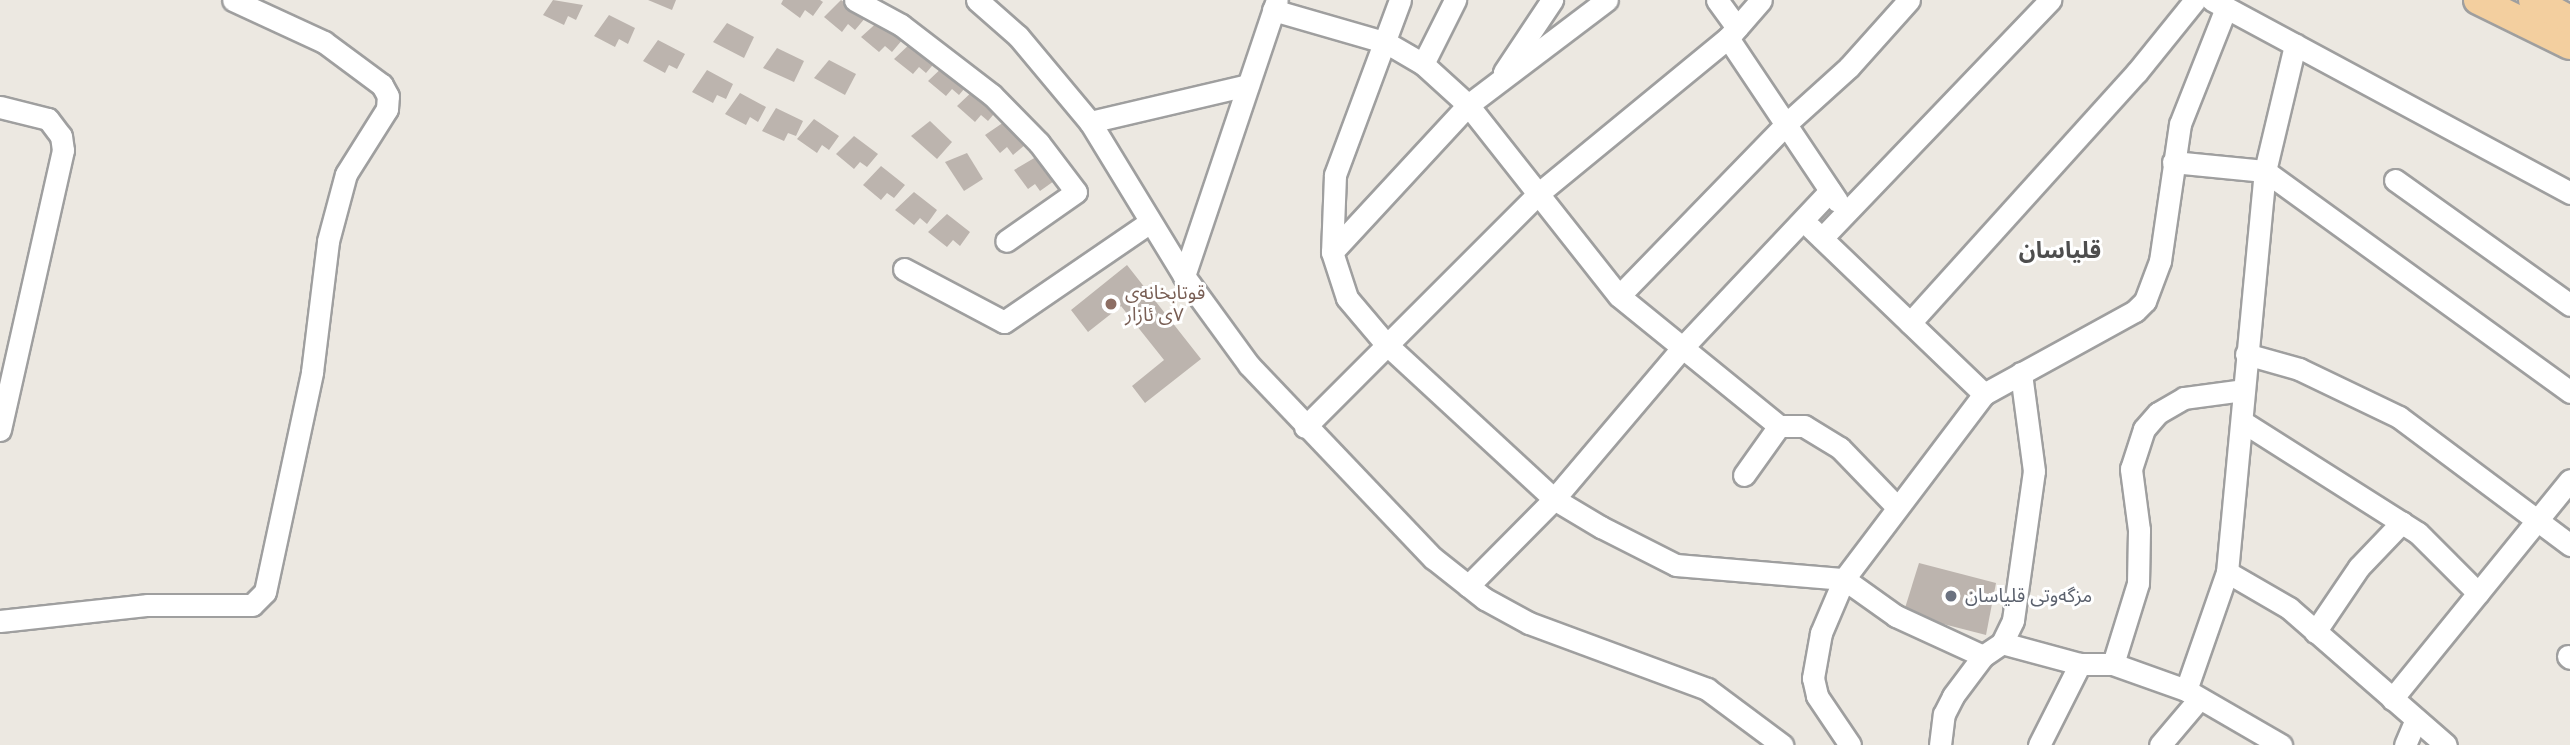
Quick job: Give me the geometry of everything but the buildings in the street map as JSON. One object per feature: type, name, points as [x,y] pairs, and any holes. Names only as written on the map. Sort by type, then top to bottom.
[{"type":"main road","points":[[2478,0],[2570,45]]},
{"type":"main road","points":[[2533,0],[2570,20]]},
{"type":"street","points":[[0,621],[148,605],[251,606],[265,592],[312,373],[328,241],[346,174],[387,109],[388,96],[382,85],[324,41],[256,6],[233,0]]},
{"type":"street","points":[[855,0],[901,26],[992,95],[1039,143],[1076,192],[1006,241]]},
{"type":"street","points":[[977,0],[1018,36],[1090,122],[1184,276],[1249,365],[1415,541],[1468,586],[1529,623],[1707,689],[1782,745]]},
{"type":"street","points":[[1400,0],[1387,43],[1335,175],[1332,252],[1347,298],[1385,343],[1555,499],[1676,565],[1844,579],[1896,616],[1983,656]]},
{"type":"street","points":[[1423,64],[1455,0]]},
{"type":"street","points":[[1495,85],[1552,0]]},
{"type":"street","points":[[1332,252],[1468,105],[1607,0]]},
{"type":"street","points":[[1717,0],[1732,33],[1786,124],[1846,214]]},
{"type":"street","points":[[1305,426],[1385,343],[1539,193],[1732,33],[1761,0]]},
{"type":"street","points":[[1619,296],[1786,124],[1849,67],[1909,0]]},
{"type":"street","points":[[1822,238],[2050,0]]},
{"type":"street","points":[[1910,323],[2137,72],[2195,0]]},
{"type":"street","points":[[1850,745],[1817,696],[1813,678],[1821,633],[1844,579],[1983,394],[2136,312],[2145,301],[2160,261],[2173,162],[2189,94],[2219,4],[2570,192]]},
{"type":"street","points":[[1184,276],[1275,5],[1387,43],[1423,64],[1468,105],[1539,193],[1570,239],[1619,296],[1779,426],[1804,426],[1840,448],[1897,507]]},
{"type":"street","points":[[2160,745],[2192,695],[2227,572],[2265,172],[2295,45]]},
{"type":"street","points":[[1090,122],[1248,85]]},
{"type":"street","points":[[0,107],[48,119],[61,136],[63,150],[0,430]]},
{"type":"street","points":[[2173,162],[2265,172],[2570,392]]},
{"type":"street","points":[[2395,180],[2570,305]]},
{"type":"street","points":[[1468,586],[1555,499],[1682,348],[1830,191]]},
{"type":"street","points":[[1803,219],[1983,394]]},
{"type":"street","points":[[904,270],[1004,323],[1150,222]]},
{"type":"street","points":[[2246,354],[2299,369],[2399,418],[2570,545]]},
{"type":"street","points":[[1940,745],[1944,715],[1983,656],[2002,643],[2013,620],[2022,577],[2034,471],[2021,373]]},
{"type":"street","points":[[2113,664],[2138,583],[2139,530],[2132,469],[2144,429],[2158,413],[2184,398],[2243,390]]},
{"type":"street","points":[[2243,422],[2402,522],[2478,593]]},
{"type":"street","points":[[1744,474],[1779,426]]},
{"type":"street","points":[[2392,699],[2570,480]]},
{"type":"street","points":[[2315,632],[2359,567],[2402,522]]},
{"type":"street","points":[[2227,572],[2289,608],[2445,745]]},
{"type":"street","points":[[2002,643],[2080,664],[2113,664],[2192,695],[2268,742]]},
{"type":"street","points":[[2039,745],[2080,664]]},
{"type":"street","points":[[2405,745],[2415,721]]},
{"type":"place","name":"قوتابخانەی ٧ی ئازار","points":[[1111,304]]},
{"type":"place","name":"مزگەوتی قلیاسان","points":[[1951,596]]},
{"type":"district","name":"قلياسان","points":[[2060,249]]}]
